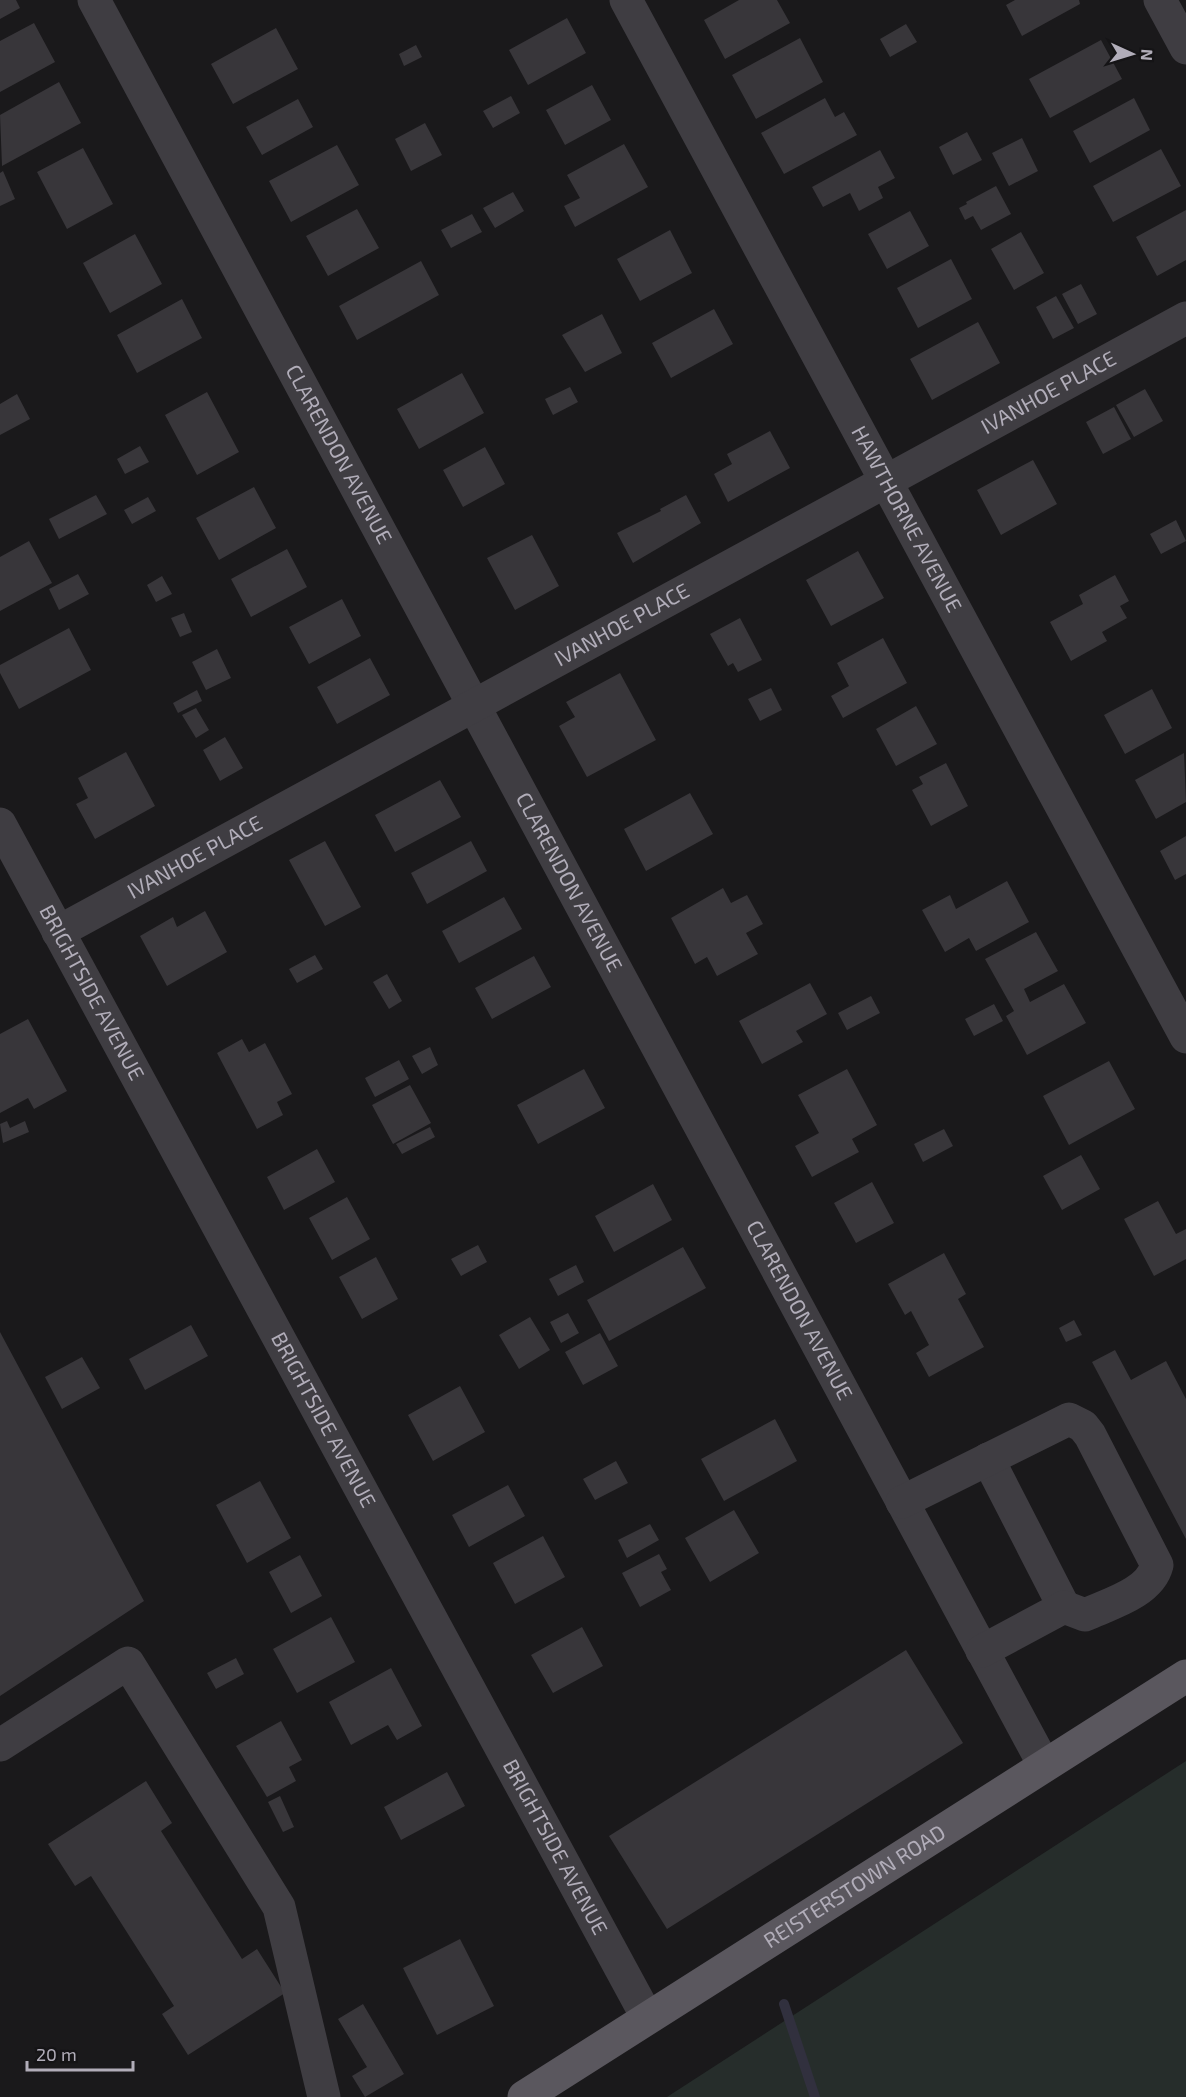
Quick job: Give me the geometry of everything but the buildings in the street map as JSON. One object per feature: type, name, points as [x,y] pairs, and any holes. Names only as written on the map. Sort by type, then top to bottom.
[{"type":"main road","name":"REISTERSTOWN ROAD","points":[[524,2097],[647,2016],[1186,1676]]},
{"type":"street","name":"CLARENDON AVENUE","points":[[94,0],[1044,1765]]},
{"type":"street","name":"HAWTHORNE AVENUE","points":[[626,0],[1186,1037]]},
{"type":"street","points":[[1160,0],[1186,48]]},
{"type":"street","name":"IVANHOE PLACE","points":[[58,932],[884,480],[1186,318]]},
{"type":"street","name":"BRIGHTSIDE AVENUE","points":[[0,824],[647,2016]]},
{"type":"street","points":[[902,1502],[988,1459],[1069,1419],[1083,1426],[1157,1565],[1155,1575],[1143,1587],[1085,1615],[1064,1607],[988,1459]]},
{"type":"street","points":[[982,1651],[1064,1607]]},
{"type":"street","points":[[0,1745],[128,1663],[279,1906],[324,2097]]},
{"type":"shaded area","points":[[1186,1761],[1186,2097],[667,2097]]},
{"type":"waterway","points":[[784,2004],[815,2097]]}]
